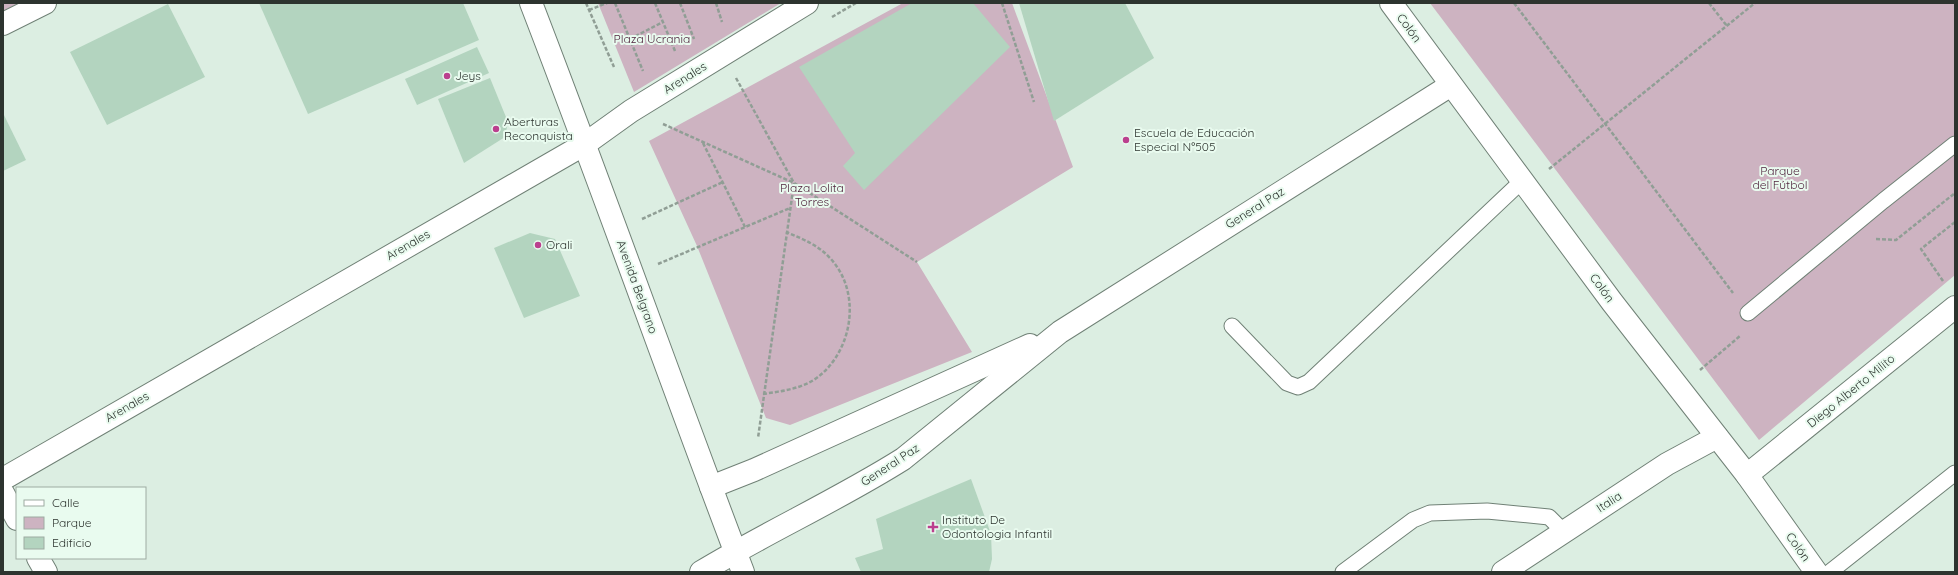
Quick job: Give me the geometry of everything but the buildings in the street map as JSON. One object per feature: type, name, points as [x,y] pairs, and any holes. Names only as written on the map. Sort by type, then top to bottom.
[{"type":"street","points":[[3,24],[46,3]]},
{"type":"street","name":"Avenida Belgrano","points":[[531,3],[634,275],[743,572]]},
{"type":"street","name":"Arenales","points":[[3,479],[585,144],[631,111],[807,3]]},
{"type":"street","name":"Colón","points":[[1390,3],[1523,180],[1612,302],[1747,475],[1816,572]]},
{"type":"street","name":"General Paz","points":[[701,572],[876,476],[903,459],[1060,332],[1450,84]]},
{"type":"street","name":"Diego Alberto Milito","points":[[1747,475],[1955,307]]},
{"type":"street","name":"General Paz","points":[[711,487],[754,470],[1060,332]]},
{"type":"street","name":"Italia","points":[[1503,572],[1667,464],[1717,437]]},
{"type":"street","points":[[3,493],[16,516]]},
{"type":"street","points":[[39,559],[46,572]]},
{"type":"lane","points":[[1748,313],[1883,201],[1955,144]]},
{"type":"lane","points":[[1232,326],[1287,383],[1298,388],[1309,382],[1523,180]]},
{"type":"lane","points":[[1830,572],[1955,473]]},
{"type":"lane","points":[[1343,572],[1413,520],[1430,513],[1487,511],[1549,517],[1564,532]]},
{"type":"path","points":[[586,3],[614,67]]},
{"type":"path","points":[[589,10],[607,3]]},
{"type":"path","points":[[615,3],[654,97]]},
{"type":"path","points":[[655,3],[686,78]]},
{"type":"path","points":[[680,3],[705,65]]},
{"type":"path","points":[[1002,3],[1034,102]]},
{"type":"path","points":[[1514,3],[1748,313]]},
{"type":"path","points":[[1709,3],[1727,26]]},
{"type":"path","points":[[1547,171],[1755,3]]},
{"type":"path","points":[[630,39],[663,22]]},
{"type":"path","points":[[723,54],[794,183],[763,394],[754,470]]},
{"type":"path","points":[[631,111],[794,183],[917,262]]},
{"type":"path","points":[[703,142],[746,227]]},
{"type":"path","points":[[617,231],[723,182]]},
{"type":"path","points":[[634,275],[790,208]]},
{"type":"path","points":[[1946,285],[1921,250],[1955,222]]},
{"type":"path","points":[[763,394],[794,389],[818,377],[836,358],[848,334],[850,307],[845,281],[831,258],[811,242],[786,232]]},
{"type":"green space","points":[[3,3],[19,3],[3,11]]},
{"type":"green space","name":"Plaza Ucrania","points":[[598,3],[781,3],[634,92]]},
{"type":"green space","name":"Plaza Lolita Torres","points":[[903,3],[1012,3],[1073,167],[917,262],[972,352],[790,425],[766,418],[697,246],[649,141]]},
{"type":"green space","name":"Parque del Fútbol","points":[[1430,3],[1955,3],[1955,275],[1759,440]]},
{"type":"place","name":"Jeys","points":[[447,76]]},
{"type":"place","name":"Aberturas Reconquista","points":[[496,129]]},
{"type":"place","name":"Escuela de Educación Especial N°505","points":[[1126,140]]},
{"type":"place","name":"Orali","points":[[538,245]]},
{"type":"place","name":"Instituto De Odontologia Infantil","points":[[933,527]]}]
